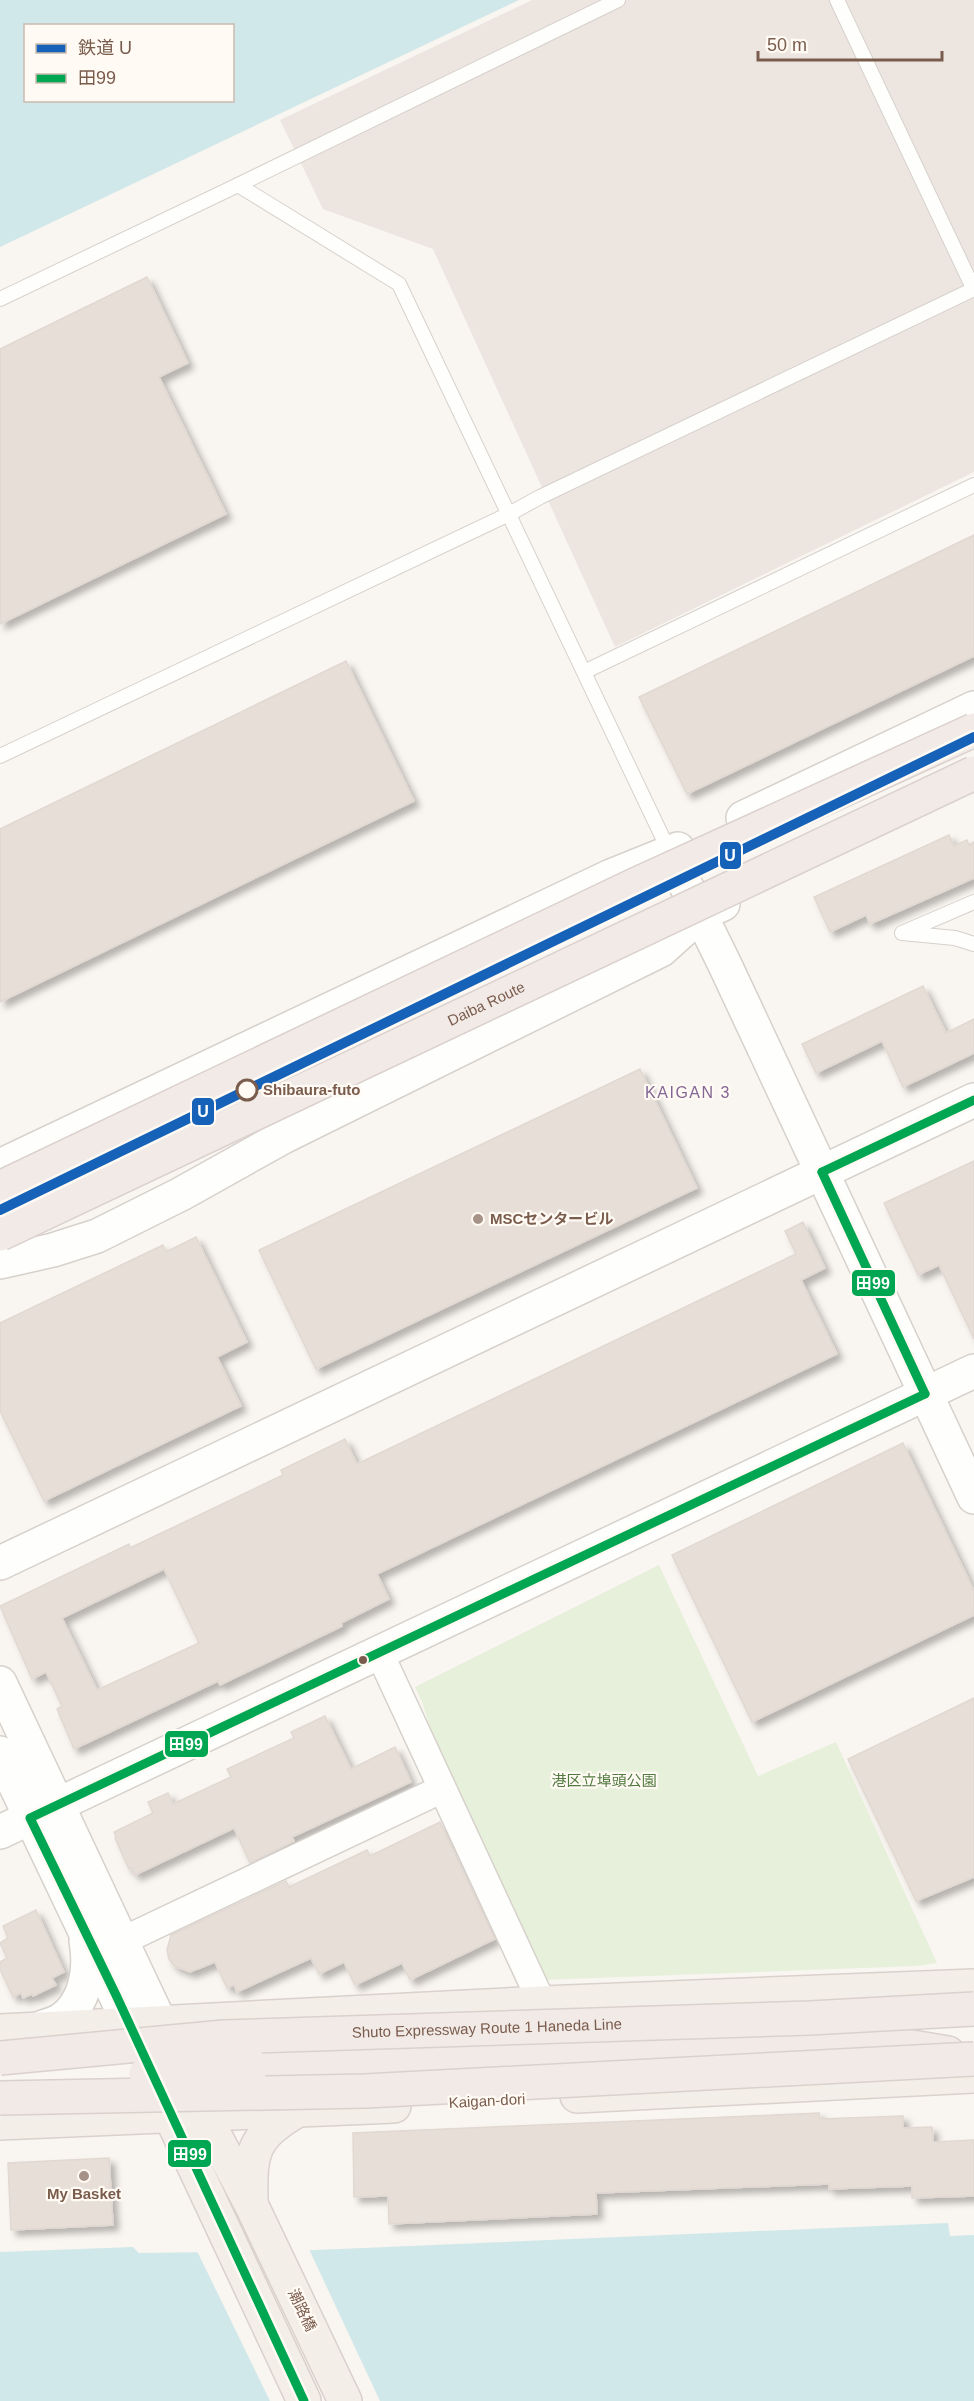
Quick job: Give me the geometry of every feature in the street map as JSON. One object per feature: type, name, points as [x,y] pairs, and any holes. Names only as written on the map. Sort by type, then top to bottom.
[{"type":"highway","points":[[0,1190],[635,885],[974,730]]},
{"type":"highway","name":"Daiba Route","points":[[0,1234],[974,773]]},
{"type":"highway","name":"Shuto Expressway Route 1 Haneda Line","points":[[0,2058],[224,2037],[810,2018],[974,2009]]},
{"type":"highway","points":[[810,2018],[974,2022]]},
{"type":"highway","points":[[35,2097],[74,2080],[252,2066],[894,2044],[974,2058]]},
{"type":"highway","points":[[0,2098],[365,2091],[974,2058]]},
{"type":"main road","points":[[0,2031],[542,2003],[974,1986]]},
{"type":"main road","name":"Kaigan-dori","points":[[0,2123],[171,2117],[974,2076]]},
{"type":"main road","points":[[255,2211],[252,2155],[258,2143],[279,2122],[298,2110]]},
{"type":"main road","name":"潮路橋","points":[[204,2115],[255,2211],[345,2401]]},
{"type":"main road","points":[[171,2117],[304,2401]]},
{"type":"street","points":[[0,1166],[611,876],[670,853],[974,708]]},
{"type":"street","points":[[0,1262],[53,1250],[97,1236],[181,1194],[283,1137],[661,950],[701,914],[974,785]]},
{"type":"street","points":[[670,853],[701,914],[974,1497]]},
{"type":"street","points":[[0,1190],[349,1026]]},
{"type":"street","points":[[0,1255],[124,1187],[368,1069]]},
{"type":"street","points":[[0,1563],[974,1100]]},
{"type":"street","points":[[0,1832],[974,1371]]},
{"type":"street","points":[[379,1652],[542,2003]]},
{"type":"street","points":[[0,1683],[80,1920],[88,1955],[88,1971],[84,1989],[72,2010],[60,2021],[38,2029]]},
{"type":"street","points":[[0,1753],[44,1811],[122,1941],[171,2117]]},
{"type":"street","points":[[122,1941],[442,1789]]},
{"type":"street","points":[[80,1920],[204,2115]]},
{"type":"lane","points":[[0,299],[618,0]]},
{"type":"lane","points":[[0,756],[509,514],[550,492],[974,289],[837,0]]},
{"type":"lane","points":[[238,184],[399,284],[670,853]]},
{"type":"lane","points":[[584,672],[974,485]]},
{"type":"lane","points":[[974,902],[902,933],[955,938],[974,944]]},
{"type":"shaded area","points":[[532,0],[974,0],[974,472],[615,647],[433,249],[323,209],[280,120]]},
{"type":"green space","name":"港区立埠頭公園","points":[[659,1565],[758,1776],[836,1742],[937,1963],[917,1966],[542,1980],[441,1766],[423,1704],[415,1687]]},
{"type":"water","points":[[0,0],[519,0],[0,247]]},
{"type":"water","points":[[948,2223],[950,2236],[974,2235],[974,2401],[0,2401],[0,2252],[133,2247],[139,2253],[292,2251]]},
{"type":"pier","points":[[308,2247],[380,2401],[270,2401],[196,2249],[208,2251]]},
{"type":"building","points":[[147,277],[188,363],[159,377],[226,514],[0,624],[0,349]]},
{"type":"building","points":[[974,535],[974,656],[687,794],[639,697]]},
{"type":"building","points":[[346,661],[414,801],[0,1002],[0,829]]},
{"type":"building","points":[[949,835],[954,846],[967,840],[969,845],[974,842],[974,878],[870,924],[866,915],[830,932],[814,897]]},
{"type":"building","points":[[923,986],[946,1033],[974,1019],[974,1053],[903,1087],[882,1041],[816,1073],[802,1044]]},
{"type":"building","name":"MSCセンタービル","points":[[640,1069],[697,1188],[316,1369],[259,1250]]},
{"type":"building","points":[[974,1161],[974,1339],[939,1265],[918,1275],[884,1203]]},
{"type":"building","points":[[803,1222],[825,1268],[801,1280],[837,1354],[377,1574],[389,1599],[341,1623],[342,1626],[220,1685],[218,1681],[74,1749],[57,1709],[62,1706],[46,1672],[32,1679],[0,1606],[129,1544],[130,1548],[283,1475],[281,1470],[345,1439],[357,1464],[796,1254],[785,1231]],"holes":[[[164,1569],[199,1643],[97,1690],[62,1618]]]},
{"type":"building","points":[[196,1237],[247,1342],[217,1357],[241,1406],[44,1501],[0,1411],[0,1323],[163,1245],[166,1252]]},
{"type":"building","points":[[903,1443],[974,1591],[974,1615],[752,1722],[672,1555]]},
{"type":"building","points":[[974,1698],[974,1877],[916,1901],[848,1759]]},
{"type":"building","points":[[325,1716],[351,1769],[395,1747],[411,1782],[292,1837],[294,1841],[250,1863],[234,1828],[135,1875],[132,1868],[129,1869],[114,1832],[153,1813],[148,1802],[168,1793],[173,1804],[231,1777],[227,1769],[294,1738],[291,1732]]},
{"type":"building","points":[[440,1822],[495,1939],[410,1980],[402,1963],[355,1985],[344,1962],[319,1974],[311,1958],[237,1992],[234,1985],[227,1988],[215,1962],[190,1972],[174,1966],[169,1959],[167,1950],[171,1935],[286,1881],[289,1887],[367,1850],[370,1856]]},
{"type":"building","points":[[36,1910],[64,1972],[52,1978],[56,1985],[33,1996],[32,1994],[23,1998],[21,1993],[13,1997],[0,1969],[0,1962],[7,1958],[0,1943],[8,1938],[3,1926]]},
{"type":"building","points":[[819,2113],[820,2119],[903,2116],[903,2128],[932,2127],[933,2142],[974,2140],[974,2196],[912,2198],[912,2186],[829,2189],[829,2184],[596,2193],[597,2214],[389,2224],[388,2196],[354,2197],[353,2133]]},
{"type":"building","points":[[109,2158],[113,2225],[11,2230],[8,2163]]},
{"type":"rail line","name":"U","points":[[0,1210],[974,737]]},
{"type":"transit line","name":"田99","points":[[822,1172],[974,1100]]},
{"type":"transit line","name":"田99","points":[[822,1172],[925,1394]]},
{"type":"transit line","name":"田99","points":[[304,2401],[116,1995],[30,1818],[925,1394]]},
{"type":"place","name":"Shibaura-futo","points":[[247,1090]]},
{"type":"place","name":"MSCセンタービル","points":[[478,1219]]},
{"type":"place","name":"My Basket","points":[[84,2176]]},
{"type":"district","name":"KAIGAN 3","points":[[688,1092]]}]
